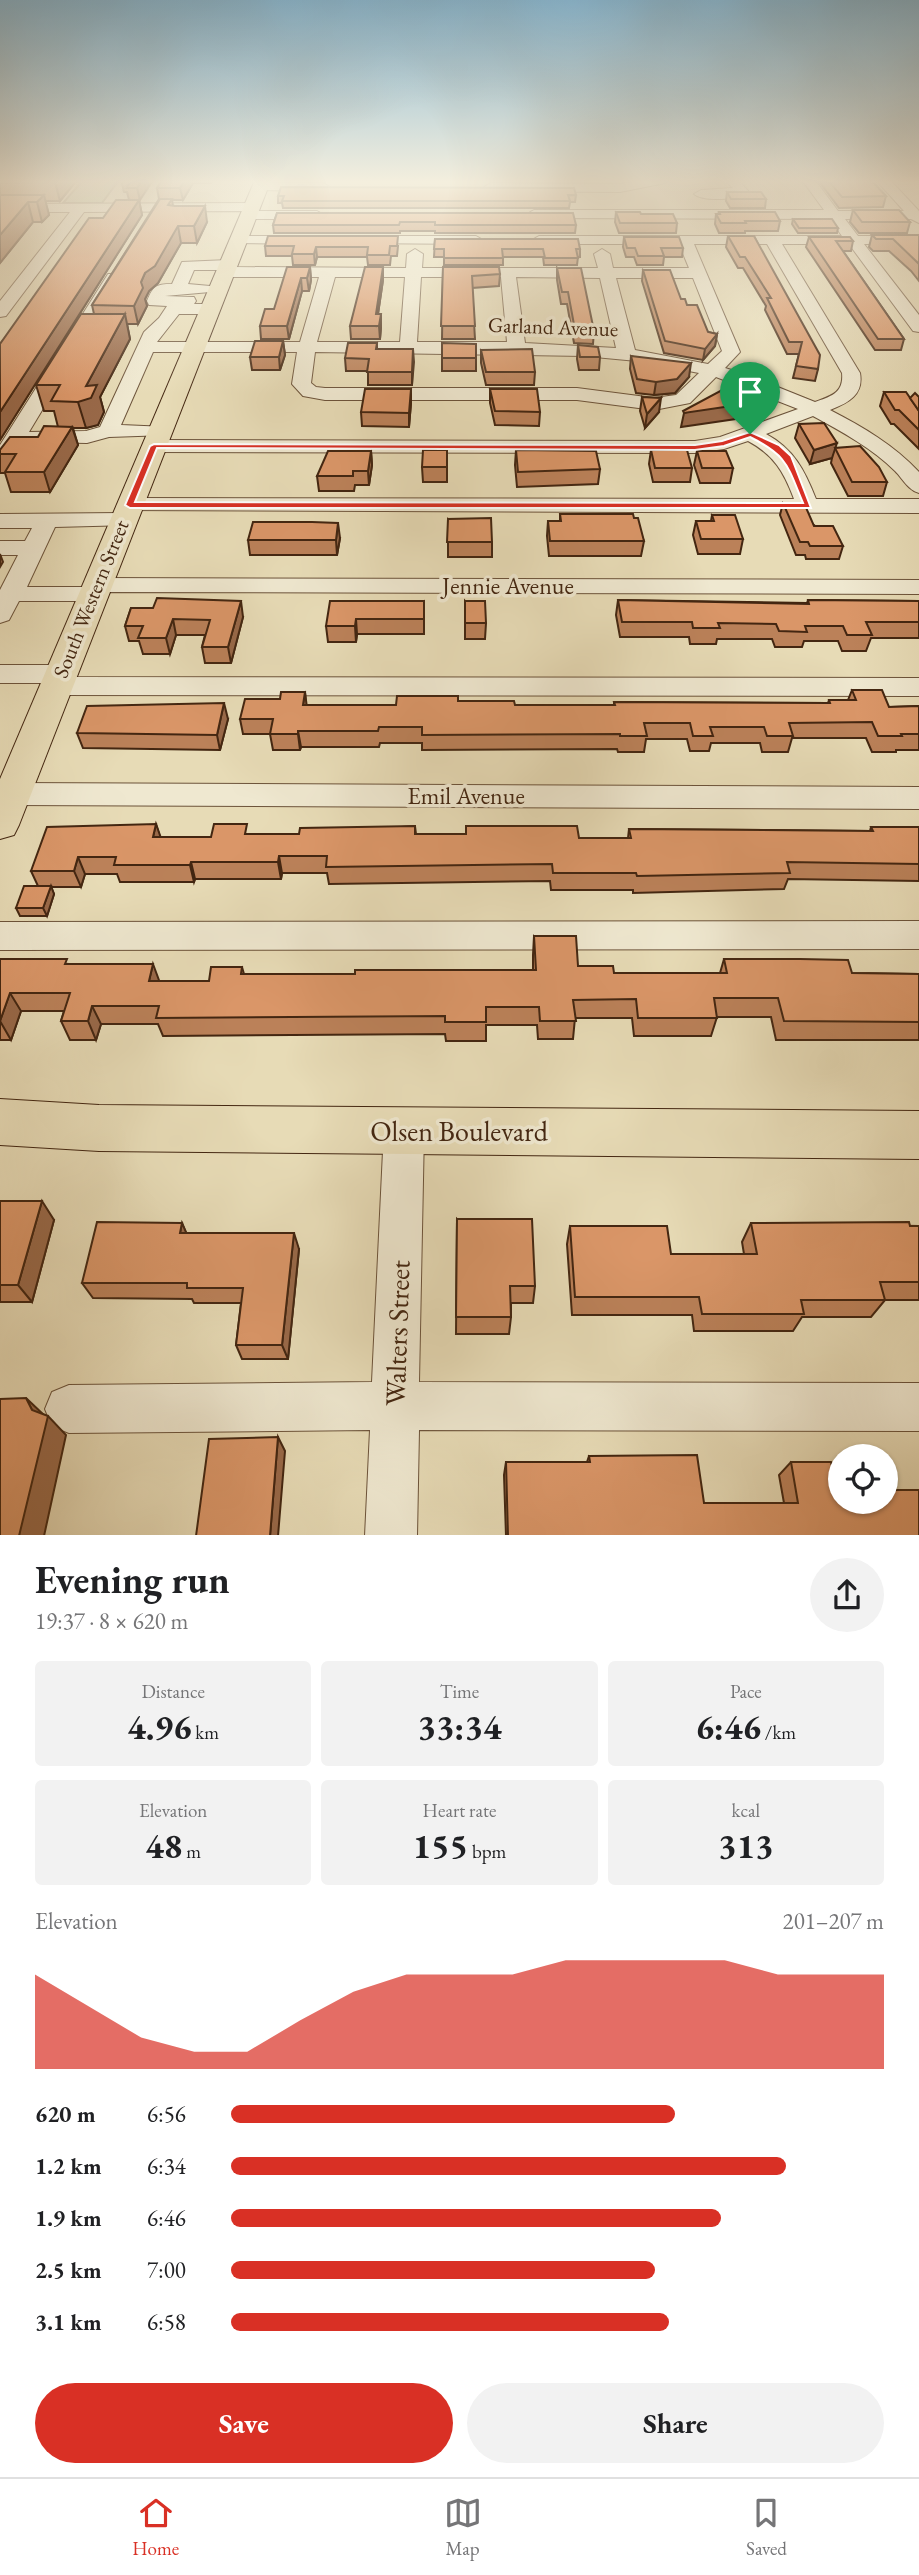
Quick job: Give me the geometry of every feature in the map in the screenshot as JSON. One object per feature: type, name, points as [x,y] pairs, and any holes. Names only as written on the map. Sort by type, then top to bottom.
[{"type":"main road","name":"South Western Street","points":[[0,825],[10,787],[58,680],[212,302],[230,252]]},
{"type":"main road","name":"Olsen Boulevard","points":[[0,1122],[99,1128],[919,1135]]},
{"type":"street","points":[[0,312],[46,252]]},
{"type":"street","points":[[195,252],[183,278],[160,289],[155,300],[212,302]]},
{"type":"street","points":[[408,347],[415,252]]},
{"type":"street","points":[[602,252],[626,352]]},
{"type":"street","points":[[328,272],[307,347],[302,384],[310,392],[577,394],[654,404],[683,399],[731,352],[691,252]]},
{"type":"street","points":[[16,436],[87,437],[108,431],[157,439],[695,447],[724,443],[841,399],[850,391],[853,383],[851,373],[779,252]]},
{"type":"street","points":[[863,252],[919,327]]},
{"type":"street","points":[[129,332],[155,333],[212,302],[328,272],[701,273]]},
{"type":"street","points":[[508,273],[517,348]]},
{"type":"street","points":[[0,462],[80,331],[125,276],[183,278],[212,302]]},
{"type":"street","points":[[183,278],[212,302]]},
{"type":"street","points":[[108,431],[155,333],[212,302]]},
{"type":"street","name":"Garland Avenue","points":[[212,302],[307,347],[517,348],[626,352],[713,369],[772,388],[817,409],[881,450],[903,467],[919,486]]},
{"type":"street","points":[[80,331],[104,332]]},
{"type":"street","points":[[750,434],[776,447],[788,457],[808,506]]},
{"type":"street","points":[[0,521],[47,521],[126,513],[919,506]]},
{"type":"street","points":[[5,604],[47,521]]},
{"type":"street","points":[[0,548],[33,548]]},
{"type":"street","name":"Jennie Avenue","points":[[5,604],[94,590],[919,587]]},
{"type":"street","points":[[0,674],[58,680],[919,687]]},
{"type":"street","name":"Emil Avenue","points":[[10,787],[919,797]]},
{"type":"street","points":[[0,936],[919,935]]},
{"type":"street","name":"Walters Street","points":[[391,1535],[404,1130]]},
{"type":"street","points":[[69,1409],[395,1406],[919,1408]]},
{"type":"building","points":[[65,252],[105,252],[0,412],[0,344]]},
{"type":"building","points":[[126,252],[163,252],[155,266],[145,273],[141,282],[143,288],[134,306],[92,305]]},
{"type":"building","points":[[293,252],[315,252],[314,254],[292,254]]},
{"type":"building","points":[[367,252],[389,252],[389,255],[367,255]]},
{"type":"building","points":[[444,252],[502,252],[503,258],[444,258]]},
{"type":"building","points":[[544,252],[577,252],[578,258],[545,258]]},
{"type":"building","points":[[636,252],[662,252],[664,256],[638,256]]},
{"type":"building","points":[[737,252],[763,252],[820,355],[818,369],[796,366],[802,342],[789,342],[767,298],[771,298],[745,257],[740,257]]},
{"type":"building","points":[[819,252],[843,252],[904,339],[878,339]]},
{"type":"building","points":[[906,252],[919,252],[919,264]]},
{"type":"building","points":[[287,267],[310,267],[307,278],[301,278],[287,326],[260,326],[265,309],[274,309]]},
{"type":"building","points":[[365,267],[383,267],[376,314],[381,314],[379,326],[350,326]]},
{"type":"building","points":[[443,267],[499,267],[500,274],[472,276],[475,326],[441,326]]},
{"type":"building","points":[[557,268],[581,268],[594,331],[575,330],[568,292],[562,292]]},
{"type":"building","points":[[643,270],[670,270],[681,299],[685,299],[687,305],[697,305],[708,332],[717,334],[705,349],[665,341]]},
{"type":"building","points":[[81,314],[125,314],[86,386],[97,385],[91,398],[78,402],[51,401],[60,385],[36,385]]},
{"type":"building","points":[[255,341],[283,341],[279,357],[250,357]]},
{"type":"building","points":[[348,343],[377,343],[376,349],[413,349],[412,372],[367,372],[369,359],[345,358]]},
{"type":"building","points":[[442,343],[476,344],[476,358],[442,358]]},
{"type":"building","points":[[578,345],[598,347],[600,357],[580,357]]},
{"type":"building","points":[[532,349],[535,372],[486,372],[481,350]]},
{"type":"building","points":[[631,356],[691,363],[677,379],[656,382],[637,379]]},
{"type":"building","points":[[737,382],[764,390],[738,405],[684,413],[683,411]]},
{"type":"building","points":[[365,389],[411,389],[409,413],[361,412]]},
{"type":"building","points":[[490,389],[537,389],[540,412],[495,411]]},
{"type":"building","points":[[884,392],[906,392],[919,411],[919,430],[899,410],[895,410]]},
{"type":"building","points":[[915,393],[919,397],[919,411],[910,398]]},
{"type":"building","points":[[642,397],[661,398],[647,414]]},
{"type":"building","points":[[824,423],[837,443],[814,450],[799,424]]},
{"type":"building","points":[[44,426],[72,427],[44,472],[5,472],[16,454],[0,454],[10,437],[38,437]]},
{"type":"building","points":[[860,446],[879,467],[887,482],[852,482],[835,448]]},
{"type":"building","points":[[423,450],[447,450],[447,467],[422,467]]},
{"type":"building","points":[[516,450],[596,451],[600,469],[518,472]]},
{"type":"building","points":[[651,450],[687,450],[692,468],[655,468]]},
{"type":"building","points":[[328,451],[371,451],[368,471],[353,471],[353,476],[317,476]]},
{"type":"building","points":[[697,451],[726,451],[733,468],[702,468]]},
{"type":"building","points":[[783,503],[804,503],[814,526],[833,526],[843,546],[810,546],[808,542],[800,542]]},
{"type":"building","points":[[560,514],[633,514],[634,518],[638,518],[644,541],[550,541],[548,521],[561,521]]},
{"type":"building","points":[[712,515],[735,515],[743,539],[701,539],[696,521],[714,521]]},
{"type":"building","points":[[491,518],[492,542],[447,542],[448,519]]},
{"type":"building","points":[[253,522],[338,523],[336,540],[248,540]]},
{"type":"building","points":[[157,598],[241,601],[228,647],[202,647],[210,620],[173,619],[166,638],[138,638],[143,626],[125,626],[131,608],[153,608]]},
{"type":"building","points":[[618,600],[809,604],[808,600],[919,601],[919,622],[866,622],[872,635],[847,635],[843,626],[805,626],[807,632],[779,631],[776,624],[718,623],[720,628],[693,628],[692,622],[622,622]]},
{"type":"building","points":[[330,601],[424,601],[424,619],[356,619],[355,626],[326,626]]},
{"type":"building","points":[[465,601],[485,601],[486,623],[465,623]]},
{"type":"building","points":[[852,690],[882,690],[889,707],[919,706],[919,734],[878,736],[872,722],[789,723],[793,736],[767,736],[764,727],[710,727],[713,736],[693,736],[690,723],[644,723],[647,736],[422,735],[422,727],[270,734],[273,719],[240,719],[245,699],[280,699],[281,692],[305,692],[303,705],[396,705],[397,696],[458,696],[458,701],[514,701],[515,705],[615,705],[614,702],[830,703],[829,700],[856,700]]},
{"type":"building","points":[[224,703],[217,735],[77,733],[87,706]]},
{"type":"building","points":[[156,824],[153,837],[211,837],[214,824],[247,824],[245,834],[299,834],[300,828],[415,826],[415,834],[466,834],[466,826],[577,826],[579,838],[631,838],[629,829],[873,831],[871,827],[919,827],[919,864],[787,862],[790,873],[637,876],[636,873],[553,873],[552,864],[326,867],[327,856],[279,856],[278,862],[191,862],[190,865],[114,865],[116,857],[78,857],[74,871],[31,871],[47,827]]},
{"type":"building","points":[[24,886],[51,886],[43,908],[16,908]]},
{"type":"building","points":[[534,936],[576,936],[578,966],[613,966],[614,973],[727,973],[724,959],[800,959],[848,960],[852,973],[919,974],[919,1022],[784,1021],[778,998],[714,998],[717,1018],[638,1018],[636,999],[573,1000],[576,1021],[540,1021],[539,1007],[486,1007],[486,1022],[445,1022],[445,1016],[156,1018],[159,1006],[92,1006],[88,1021],[61,1021],[70,993],[10,993],[0,1021],[0,959],[67,959],[65,964],[153,964],[149,981],[209,981],[211,967],[242,967],[241,974],[355,974],[355,970],[536,970]]},
{"type":"building","points":[[0,1201],[42,1201],[18,1285],[0,1285]]},
{"type":"building","points":[[457,1219],[532,1219],[535,1286],[510,1286],[511,1317],[456,1317]]},
{"type":"building","points":[[97,1222],[182,1223],[180,1233],[294,1233],[282,1345],[236,1345],[243,1288],[187,1288],[187,1283],[82,1283]]},
{"type":"building","points":[[909,1222],[910,1226],[919,1226],[919,1282],[880,1282],[885,1300],[801,1300],[804,1314],[702,1314],[699,1297],[575,1297],[570,1226],[667,1226],[671,1254],[757,1254],[751,1223]]},
{"type":"building","points":[[26,1398],[32,1410],[48,1416],[19,1535],[0,1535],[0,1399]]},
{"type":"building","points":[[278,1437],[270,1535],[196,1535],[209,1439]]},
{"type":"building","points":[[697,1455],[704,1503],[798,1503],[791,1462],[828,1462],[828,1514],[898,1514],[898,1490],[919,1490],[919,1535],[508,1535],[506,1462],[590,1462],[589,1456]]},
{"type":"route","points":[[750,434],[776,447],[788,457],[808,506],[130,505],[154,446],[695,447],[724,443],[750,434]]}]
